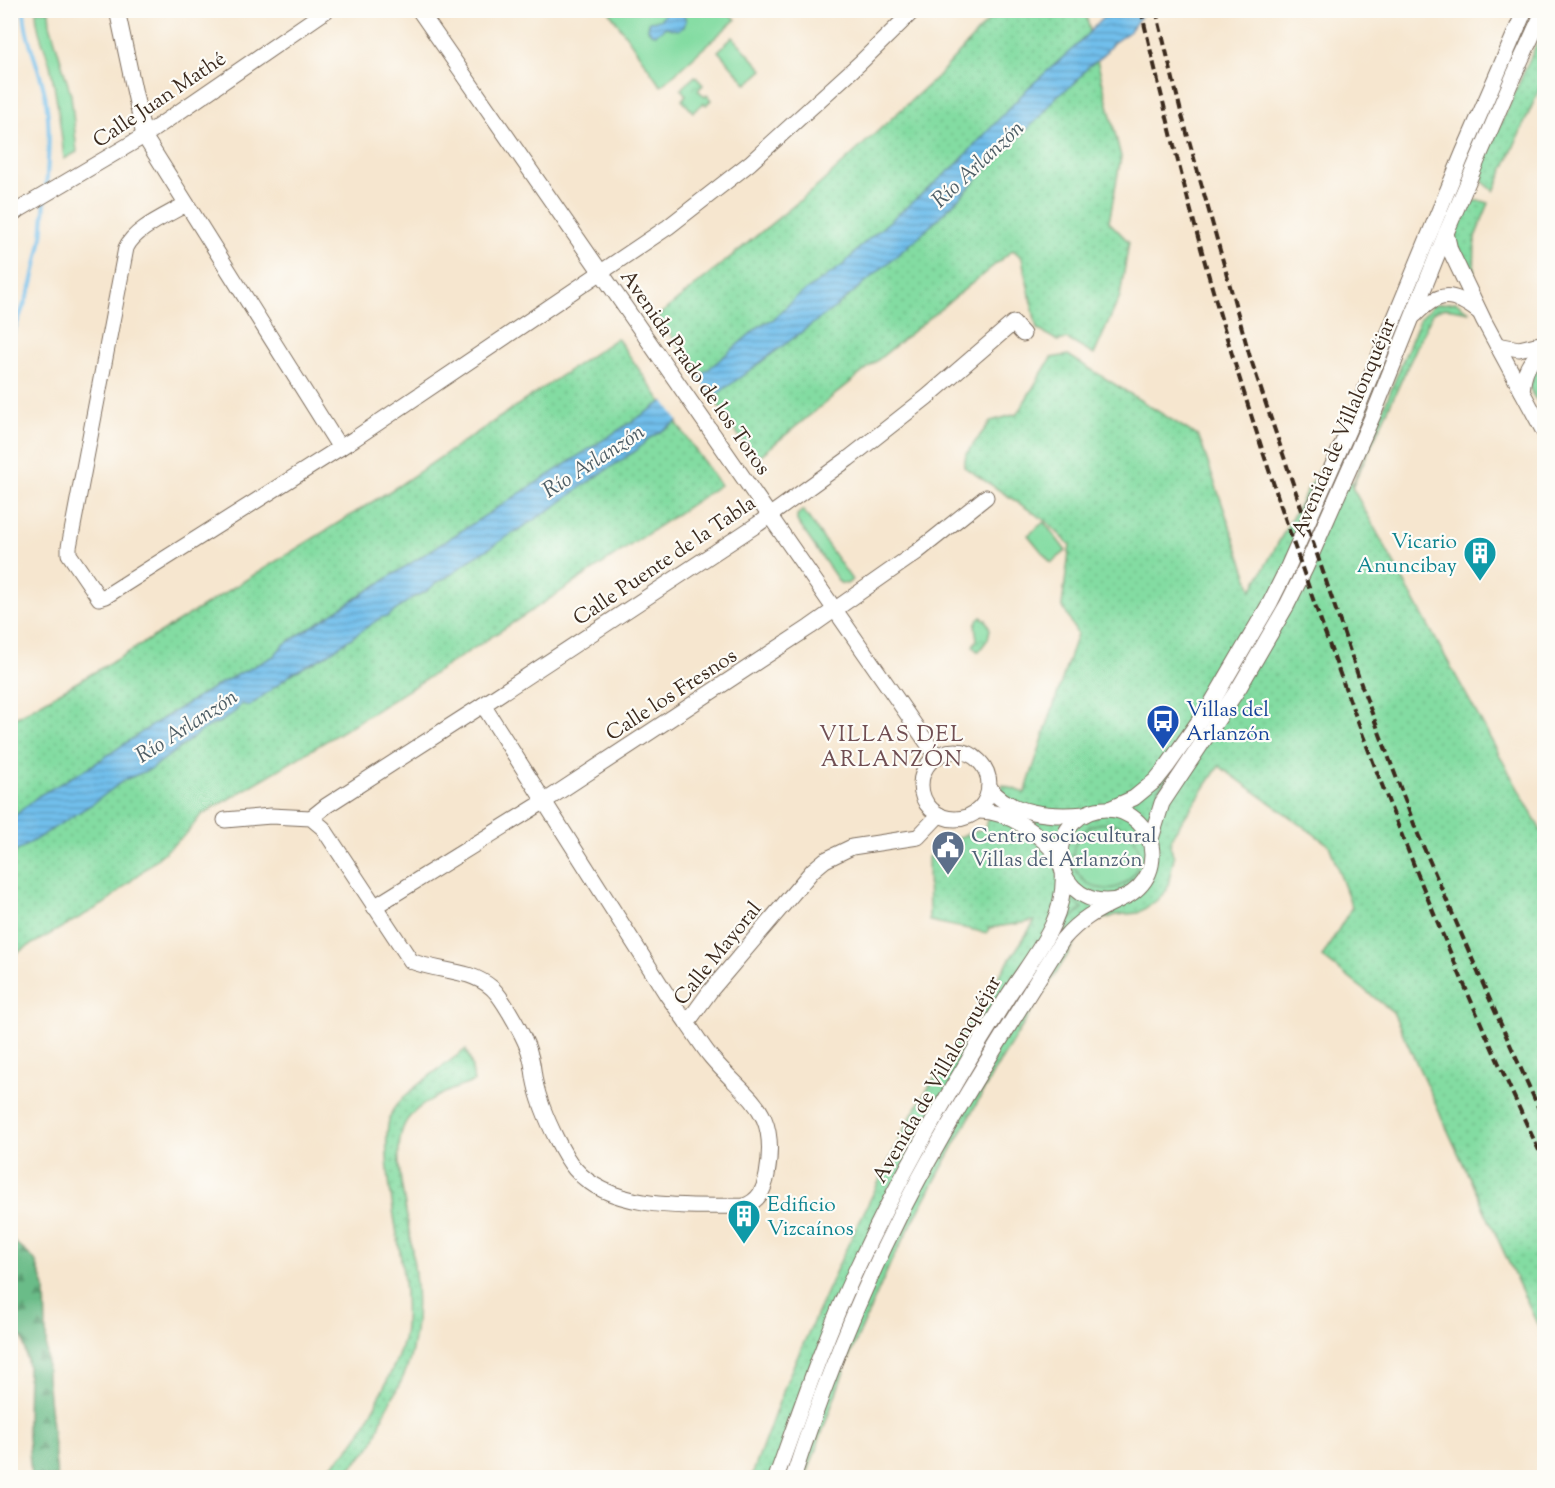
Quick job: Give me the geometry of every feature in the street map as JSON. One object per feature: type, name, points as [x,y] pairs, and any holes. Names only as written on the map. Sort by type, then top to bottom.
[{"type":"street","points":[[117,10],[144,136],[340,448]]},
{"type":"street","name":"Calle Juan Mathé","points":[[10,215],[34,203],[144,136],[327,10]]},
{"type":"street","name":"Avenida Prado de los Toros","points":[[419,10],[937,757]]},
{"type":"street","points":[[186,204],[139,232],[131,238],[126,248],[69,554],[99,598],[106,596],[340,448],[668,228],[750,163],[860,63],[914,10]]},
{"type":"street","name":"Avenida de Villalonquéjar","points":[[1109,809],[1134,798],[1156,780],[1168,765],[1216,695],[1270,603],[1350,426],[1463,153],[1526,10]]},
{"type":"street","name":"Avenida de Villalonquéjar","points":[[1150,842],[1162,803],[1240,686],[1305,569],[1373,416],[1446,233],[1544,10]]},
{"type":"street","points":[[1446,233],[1450,250],[1480,313],[1545,432]]},
{"type":"street","points":[[1413,317],[1426,304],[1446,297],[1464,300],[1480,313]]},
{"type":"street","name":"Calle Puente de la Tabla","points":[[311,818],[770,515],[874,439],[1013,323],[1023,334]]},
{"type":"street","points":[[1497,345],[1519,349],[1545,343]]},
{"type":"street","points":[[1522,391],[1523,375],[1529,364],[1545,348]]},
{"type":"street","name":"Calle los Fresnos","points":[[374,908],[546,801],[835,609],[917,552],[980,496]]},
{"type":"street","points":[[483,705],[687,1023]]},
{"type":"street","points":[[977,811],[987,811],[1021,824],[1045,840],[1069,883],[1085,896],[1105,902],[1119,900],[1132,894],[1143,884],[1150,871],[1152,856],[1150,842],[1144,829],[1135,819],[1123,812],[1109,809],[1085,814],[1056,816],[1036,813],[999,799],[989,787],[984,767],[969,754],[958,751],[937,757],[925,771],[921,781],[922,791],[931,809],[939,816],[959,819],[969,817],[977,811],[987,796],[989,787]]},
{"type":"street","points":[[1061,865],[1061,846],[1066,833],[1074,822],[1085,814]]},
{"type":"street","points":[[225,820],[271,816],[311,818]]},
{"type":"street","name":"Calle Mayoral","points":[[311,818],[323,828],[411,961],[465,974],[494,990],[526,1044],[538,1097],[551,1129],[575,1170],[586,1179],[624,1198],[657,1205],[744,1206],[756,1200],[765,1187],[770,1155],[766,1124],[758,1105],[710,1056],[687,1023],[732,965],[813,870],[825,860],[852,847],[918,837],[939,816]]},
{"type":"street","name":"Avenida de Villalonquéjar","points":[[776,1478],[806,1393],[855,1271],[892,1195],[930,1125],[1052,927],[1064,888],[1061,865]]},
{"type":"street","name":"Avenida de Villalonquéjar","points":[[793,1478],[822,1394],[872,1274],[899,1216],[959,1107],[1063,939],[1081,920],[1096,910],[1119,900]]},
{"type":"green space","points":[[36,11],[49,11],[50,24],[71,95],[77,152],[64,159],[50,65],[39,32]]},
{"type":"green space","points":[[609,11],[723,11],[736,19],[661,86]]},
{"type":"green space","points":[[997,11],[1085,11],[1121,157],[1109,222],[1129,242],[1120,296],[1094,355],[1067,339],[1058,341],[1037,329],[1022,258],[1013,250],[762,454],[754,458],[658,316],[819,185],[939,75]]},
{"type":"green space","points":[[1534,11],[1536,11],[1360,430],[1292,582],[1253,652],[1199,737],[1160,791],[1157,789],[1166,780],[1247,659],[1276,609],[1310,541],[1366,411],[1460,179]]},
{"type":"green space","points":[[1544,27],[1544,79],[1494,191],[1483,182],[1482,166]]},
{"type":"green space","points":[[733,37],[763,70],[747,84],[718,51]]},
{"type":"green space","points":[[695,76],[703,85],[698,90],[711,100],[693,112],[682,100],[686,95],[681,89]]},
{"type":"green space","points":[[1473,201],[1489,203],[1475,237],[1474,279],[1490,310],[1488,312],[1456,247],[1458,222]]},
{"type":"green space","points":[[1456,302],[1470,312],[1445,308],[1433,312],[1352,487],[1544,836],[1544,1339],[1393,1012],[1322,957],[1352,907],[1329,845],[1219,766],[1172,836],[1170,846],[1174,857],[1167,890],[1138,913],[1116,915],[1093,923],[1076,941],[996,1068],[891,1262],[848,1360],[806,1477],[751,1478],[788,1378],[843,1255],[910,1118],[1035,921],[989,928],[987,933],[929,921],[928,857],[951,840],[985,828],[1003,785],[1025,793],[1077,634],[1062,605],[1070,545],[1046,521],[964,467],[966,454],[991,421],[1017,414],[1051,358],[1068,355],[1199,437],[1252,590],[1331,447],[1352,485],[1420,319],[1433,305]]},
{"type":"green space","points":[[617,338],[720,485],[464,655],[333,737],[201,815],[187,833],[104,904],[11,956],[10,721],[124,655],[398,486]]},
{"type":"green space","points":[[1544,356],[1539,382],[1544,393],[1543,405],[1536,400],[1530,387],[1533,374]]},
{"type":"green space","points":[[803,510],[852,580],[847,584],[840,583],[797,521],[797,515]]},
{"type":"green space","points":[[1044,522],[1066,551],[1051,563],[1028,535]]},
{"type":"green space","points":[[981,617],[986,620],[990,629],[988,639],[977,651],[973,646],[977,639],[976,624]]},
{"type":"green space","points":[[1112,823],[1130,832],[1137,843],[1139,856],[1137,869],[1130,880],[1119,887],[1100,889],[1082,880],[1075,869],[1073,850],[1082,832],[1093,825]]},
{"type":"green space","points":[[1071,900],[1083,908],[1055,937],[952,1104],[895,1208],[850,1307],[784,1478],[836,1336],[880,1233],[935,1129],[1060,925]]},
{"type":"green space","points":[[466,1049],[474,1082],[444,1093],[423,1105],[408,1119],[400,1139],[400,1173],[413,1254],[417,1308],[413,1344],[407,1368],[385,1411],[374,1441],[367,1451],[340,1477],[315,1477],[337,1461],[360,1433],[395,1363],[404,1335],[405,1289],[387,1162],[388,1123],[393,1110],[407,1095]]},
{"type":"green space","points":[[11,1239],[35,1260],[45,1287],[47,1377],[57,1477],[31,1477],[27,1424],[28,1367],[23,1339],[11,1333]]},
{"type":"water","points":[[667,11],[681,12],[686,20],[684,27],[677,30],[666,27],[656,34],[651,33],[648,29],[649,21],[660,20]]},
{"type":"water","name":"Río Arlanzón","points":[[1109,11],[1145,11],[1129,32],[1113,43],[1075,83],[1057,96],[1041,116],[996,158],[920,236],[837,306],[723,390],[648,439],[637,450],[553,508],[467,562],[427,591],[412,598],[387,617],[382,617],[322,658],[293,673],[250,706],[241,704],[236,711],[206,728],[151,769],[124,780],[94,803],[11,855],[11,819],[38,796],[93,765],[219,684],[274,656],[283,645],[661,403],[704,373],[762,324],[774,319],[796,297],[843,265],[863,244],[957,164],[1028,88],[1078,44]]},
{"type":"pier","points":[[697,374],[714,400],[680,424],[662,398]]},
{"type":"waterway","points":[[24,10],[27,33],[48,112],[49,145],[46,190]]},
{"type":"waterway","points":[[10,341],[32,284],[42,238],[45,200]]},
{"type":"railway","points":[[1141,10],[1180,168],[1223,325],[1329,644],[1368,749],[1452,957],[1544,1161]]},
{"type":"railway","points":[[1156,10],[1181,112],[1250,357],[1362,687],[1417,832],[1544,1120]]},
{"type":"place","name":"Vicario Anuncibay","points":[[1480,582]]},
{"type":"place","name":"Villas del Arlanzón","points":[[1163,750]]},
{"type":"place","name":"Centro sociocultural Villas del Arlanzón","points":[[948,876]]},
{"type":"place","name":"Edificio Vizcaínos","points":[[744,1245]]},
{"type":"district","name":"VILLAS DEL ARLANZÓN","points":[[892,746]]}]
